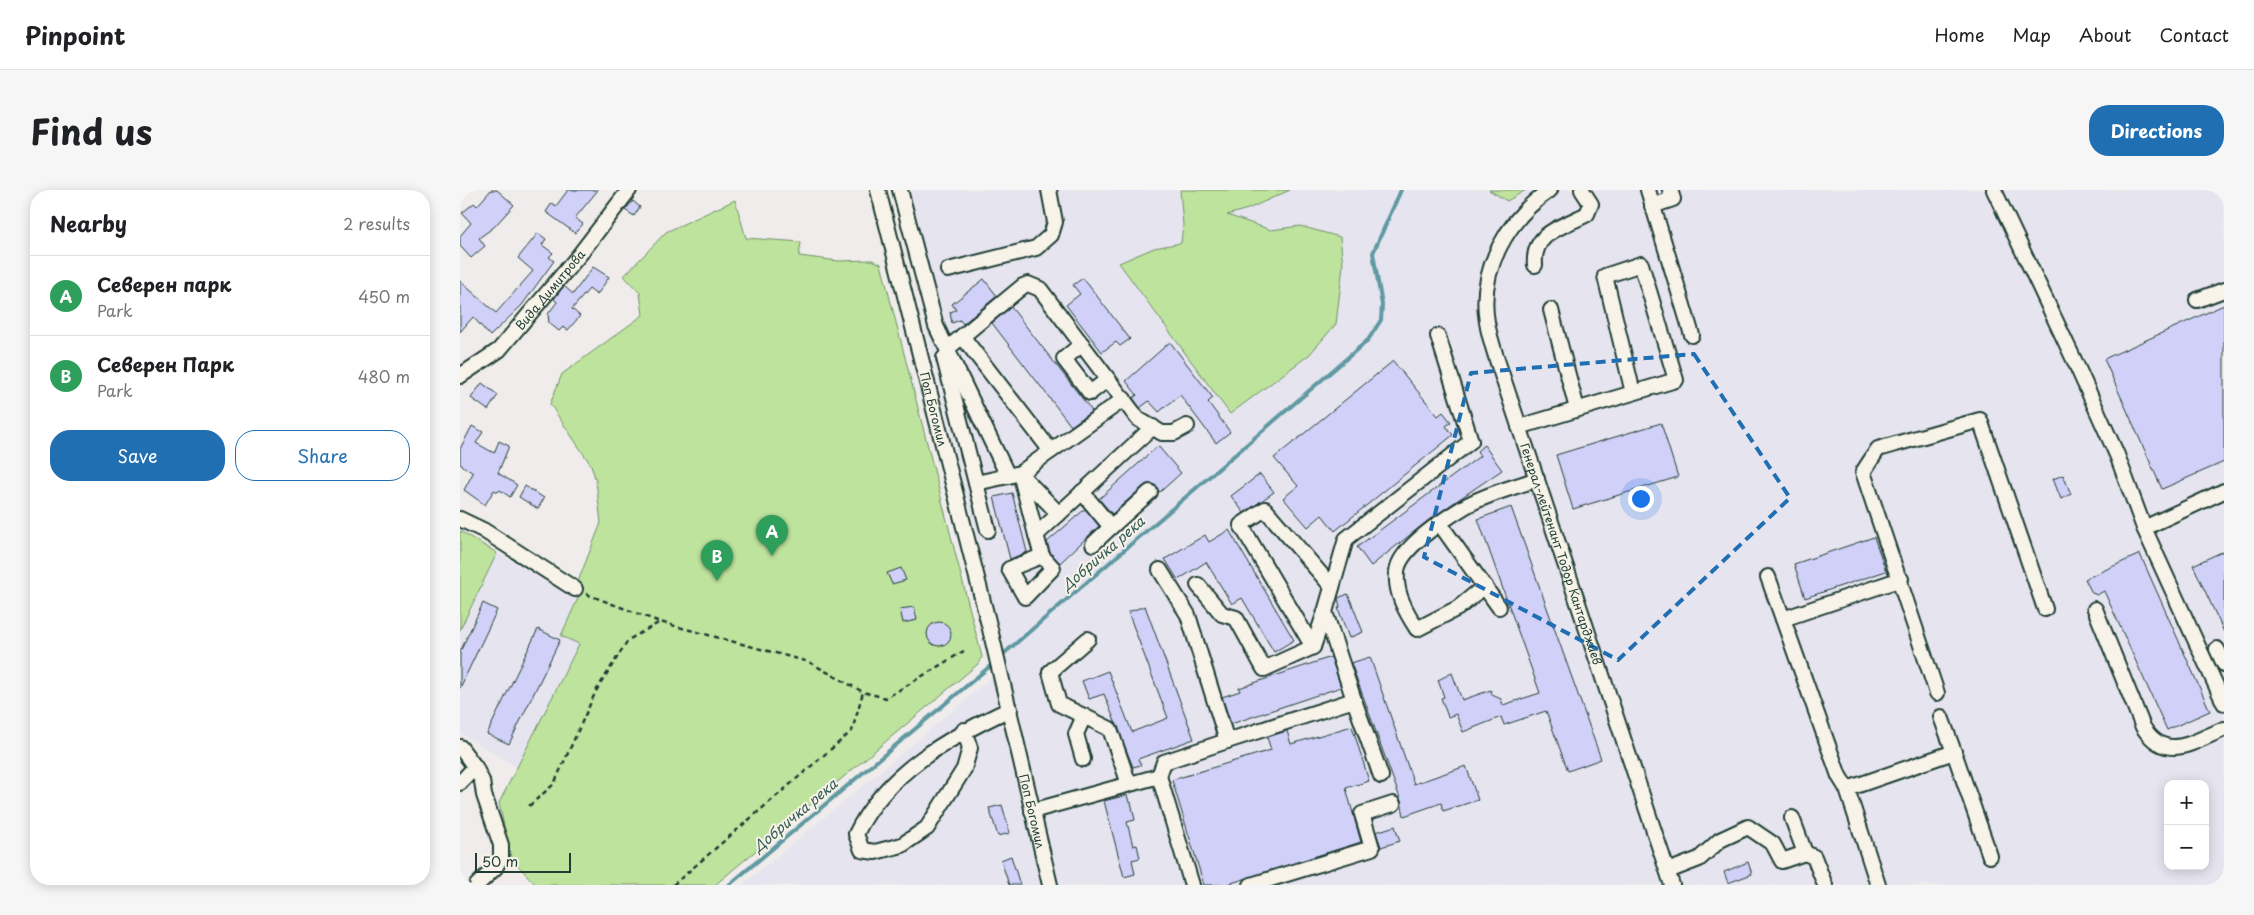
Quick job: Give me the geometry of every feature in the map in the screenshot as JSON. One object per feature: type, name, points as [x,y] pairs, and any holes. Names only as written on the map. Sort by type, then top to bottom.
[{"type":"street","name":"Вида Димитрова","points":[[460,376],[498,350],[580,254],[629,190]]},
{"type":"street","name":"Поп Богомил","points":[[878,190],[1010,709],[1050,885]]},
{"type":"street","points":[[900,190],[988,530]]},
{"type":"street","points":[[948,270],[1036,248],[1051,235],[1055,222],[1049,190]]},
{"type":"street","name":"Генерал-лейтенант Тодор Кантарджиев","points":[[1550,190],[1534,201],[1507,232],[1488,278],[1487,320],[1498,363],[1672,885]]},
{"type":"street","points":[[1535,265],[1534,253],[1543,238],[1556,228],[1587,214],[1591,204],[1582,190]]},
{"type":"street","points":[[1648,190],[1692,335]]},
{"type":"street","points":[[1994,190],[2109,437],[2144,528],[2224,703]]},
{"type":"street","points":[[1652,206],[1673,199],[1675,191]]},
{"type":"street","points":[[1519,427],[1577,409],[1633,393],[1676,380],[1641,264],[1605,276],[1633,393]]},
{"type":"street","points":[[947,349],[1023,286],[1028,284],[1040,289],[1138,419],[1162,433],[1174,433],[1186,426]]},
{"type":"street","points":[[2197,300],[2224,290]]},
{"type":"street","points":[[1551,310],[1577,409]]},
{"type":"street","points":[[936,326],[1014,475],[1042,556]]},
{"type":"street","points":[[962,336],[1051,451]]},
{"type":"street","points":[[1198,585],[1222,614],[1236,618],[1264,669],[1313,647],[1346,539],[1470,441],[1438,336]]},
{"type":"street","points":[[1082,344],[1064,359],[1090,393],[1108,379]]},
{"type":"street","points":[[976,483],[1014,475],[1124,400]]},
{"type":"street","points":[[1938,692],[1863,472],[1878,449],[1980,420],[2045,609]]},
{"type":"street","points":[[1036,535],[1153,428]]},
{"type":"street","points":[[1014,475],[1059,514]]},
{"type":"street","points":[[1484,586],[1458,608],[1417,629],[1406,612],[1398,588],[1397,570],[1408,549],[1465,506],[1536,479]]},
{"type":"street","points":[[2144,528],[2224,491]]},
{"type":"street","points":[[1082,492],[1111,527]]},
{"type":"street","points":[[1093,544],[1150,492]]},
{"type":"street","points":[[1313,647],[1241,525],[1265,508],[1332,587]]},
{"type":"street","points":[[460,519],[483,530],[575,589]]},
{"type":"street","points":[[1440,524],[1499,607]]},
{"type":"street","points":[[1160,570],[1188,615],[1227,741]]},
{"type":"street","points":[[1768,577],[1839,776],[1847,789],[1878,885]]},
{"type":"street","points":[[1783,619],[1901,579]]},
{"type":"street","points":[[2095,609],[2143,727],[2152,740],[2160,746],[2171,748],[2224,729]]},
{"type":"street","points":[[1325,612],[1381,776]]},
{"type":"street","points":[[1088,639],[1050,672],[1059,704],[1110,729],[1129,784]]},
{"type":"street","points":[[2217,649],[2224,664]]},
{"type":"street","points":[[1192,885],[1159,776],[1164,762],[1354,700]]},
{"type":"street","points":[[964,730],[970,748],[964,770],[927,828],[902,845],[875,852],[862,850],[856,834],[867,812],[889,786],[926,756],[964,730],[1010,709]]},
{"type":"street","points":[[1083,759],[1076,734],[1084,716]]},
{"type":"street","points":[[1942,717],[1990,856]]},
{"type":"street","points":[[460,747],[475,767],[482,781],[484,795],[502,845],[501,857],[498,863],[477,885]]},
{"type":"street","points":[[1847,789],[1954,752]]},
{"type":"street","points":[[460,783],[475,767]]},
{"type":"street","points":[[1032,811],[1159,776]]},
{"type":"street","points":[[1250,885],[1372,848],[1362,814],[1393,804]]},
{"type":"street","points":[[1792,818],[1805,853]]},
{"type":"street","points":[[1668,871],[1700,859],[1720,840],[1748,827],[1773,844],[1782,861],[1805,853],[1814,857],[1825,885]]},
{"type":"path","points":[[575,589],[660,622],[809,662],[863,692],[886,698],[967,649]]},
{"type":"path","points":[[529,806],[554,784],[596,691],[628,640],[660,622]]},
{"type":"path","points":[[673,885],[852,731],[863,692]]},
{"type":"highlighted area","points":[[1694,354],[1790,498],[1618,660],[1424,557],[1471,373]]},
{"type":"shaded area","points":[[893,190],[2224,190],[2224,885],[742,885],[927,733],[1007,664]]},
{"type":"shaded area","points":[[497,553],[578,598],[561,636],[579,644],[517,767],[460,733],[460,630]]},
{"type":"green space","points":[[1180,190],[1290,190],[1248,209],[1227,215],[1271,230],[1300,226],[1340,237],[1343,265],[1336,324],[1309,355],[1230,414],[1119,263],[1154,248],[1181,243],[1183,225]]},
{"type":"green space","points":[[1489,190],[1526,190],[1507,201]]},
{"type":"green space","points":[[735,200],[746,238],[801,242],[799,256],[838,261],[872,260],[881,264],[982,657],[978,664],[715,885],[536,885],[511,858],[499,803],[579,644],[561,636],[578,598],[575,589],[601,523],[596,481],[591,465],[550,404],[562,374],[643,315],[640,293],[624,276],[666,232]]},
{"type":"green space","points":[[460,531],[497,553],[460,630]]},
{"type":"building","points":[[491,190],[497,190],[514,205],[494,227],[479,238],[485,246],[471,258],[460,246],[460,236],[471,223],[462,213],[474,203],[477,206]]},
{"type":"building","points":[[568,190],[598,190],[575,218],[583,224],[575,233],[546,212],[552,203],[556,206]]},
{"type":"building","points":[[633,201],[640,207],[634,216],[625,210]]},
{"type":"building","points":[[538,233],[546,239],[542,245],[553,253],[549,257],[554,261],[522,305],[490,336],[473,317],[460,332],[460,281],[496,313],[533,271],[518,258]]},
{"type":"building","points":[[593,267],[609,277],[597,295],[589,289],[572,309],[580,316],[568,330],[563,327],[559,331],[549,323],[548,314],[557,302],[554,299],[564,286],[573,294]]},
{"type":"building","points":[[1083,278],[1130,339],[1120,346],[1116,342],[1102,352],[1066,305],[1080,294],[1073,285]]},
{"type":"building","points":[[984,279],[997,296],[963,324],[960,320],[952,323],[950,312],[956,310],[952,304]]},
{"type":"building","points":[[2224,305],[2224,462],[2162,489],[2104,359]]},
{"type":"building","points":[[1011,307],[1092,411],[1071,426],[992,323]]},
{"type":"building","points":[[1170,342],[1213,398],[1208,402],[1230,432],[1216,443],[1180,395],[1159,412],[1149,401],[1140,408],[1133,398],[1137,395],[1126,381]]},
{"type":"building","points":[[1393,361],[1438,416],[1443,412],[1451,422],[1446,426],[1453,435],[1335,531],[1322,515],[1308,527],[1283,498],[1298,486],[1274,458]]},
{"type":"building","points":[[482,383],[498,395],[488,410],[471,398]]},
{"type":"building","points":[[1661,423],[1678,477],[1573,509],[1556,455]]},
{"type":"building","points":[[472,426],[483,432],[476,443],[494,453],[499,441],[509,446],[498,473],[517,485],[510,497],[500,490],[498,492],[494,490],[485,505],[464,490],[473,473],[460,464],[460,449]]},
{"type":"building","points":[[1484,445],[1502,470],[1430,519],[1371,566],[1357,547],[1480,456],[1477,451]]},
{"type":"building","points":[[1158,446],[1181,473],[1160,492],[1152,483],[1145,485],[1112,514],[1099,499]]},
{"type":"building","points":[[1260,474],[1274,492],[1244,513],[1231,496]]},
{"type":"building","points":[[2063,475],[2071,494],[2061,499],[2053,479]]},
{"type":"building","points":[[525,486],[544,498],[538,509],[519,497]]},
{"type":"building","points":[[1012,493],[1027,552],[1010,559],[994,497]]},
{"type":"building","points":[[1511,507],[1601,759],[1568,771],[1546,711],[1504,725],[1501,717],[1463,732],[1456,714],[1448,717],[1441,698],[1444,697],[1438,680],[1452,673],[1462,700],[1491,690],[1492,695],[1501,699],[1503,705],[1540,693],[1478,519]]},
{"type":"building","points":[[1085,509],[1099,526],[1060,563],[1050,552],[1047,542]]},
{"type":"building","points":[[1229,530],[1294,640],[1274,652],[1242,598],[1232,604],[1206,562],[1178,580],[1165,559],[1205,535],[1209,542]]},
{"type":"building","points":[[1874,537],[1886,571],[1805,598],[1794,564]]},
{"type":"building","points":[[2224,551],[2224,632],[2193,565]]},
{"type":"building","points":[[2140,554],[2210,711],[2167,730],[2104,591],[2097,595],[2092,593],[2085,579]]},
{"type":"building","points":[[901,568],[906,580],[892,584],[887,573]]},
{"type":"building","points":[[1348,594],[1363,632],[1349,638],[1338,608],[1340,607],[1338,598]]},
{"type":"building","points":[[483,603],[497,610],[460,688],[460,652]]},
{"type":"building","points":[[1145,606],[1194,739],[1138,759],[1141,765],[1133,767],[1104,694],[1089,699],[1082,681],[1108,671],[1132,732],[1168,718],[1128,612]]},
{"type":"building","points":[[914,607],[917,620],[903,623],[900,609]]},
{"type":"building","points":[[939,622],[944,623],[950,629],[950,639],[944,645],[939,646],[934,645],[928,639],[927,634],[928,629],[934,623]]},
{"type":"building","points":[[538,629],[560,640],[509,744],[487,734]]},
{"type":"building","points":[[1331,657],[1341,687],[1231,724],[1222,697],[1240,691],[1239,688]]},
{"type":"building","points":[[1370,657],[1414,784],[1466,766],[1478,800],[1443,811],[1441,803],[1404,816],[1401,801],[1351,663]]},
{"type":"building","points":[[1352,726],[1369,781],[1346,788],[1361,842],[1225,885],[1204,885],[1172,780],[1271,750],[1267,737],[1287,731],[1291,744]]},
{"type":"building","points":[[1127,795],[1129,802],[1131,802],[1135,820],[1127,822],[1133,846],[1137,845],[1140,858],[1132,860],[1135,874],[1124,877],[1104,801]]},
{"type":"building","points":[[1002,805],[1010,833],[998,836],[989,808]]},
{"type":"building","points":[[1395,826],[1400,841],[1381,847],[1376,832]]},
{"type":"building","points":[[1011,856],[1020,885],[1009,885],[1001,860]]},
{"type":"building","points":[[1748,862],[1752,874],[1728,883],[1724,872]]},
{"type":"waterway","name":"Добричка река","points":[[1000,657],[1368,340],[1381,320],[1382,305],[1373,253],[1401,190]]},
{"type":"waterway","name":"Добричка река","points":[[729,885],[995,662]]},
{"type":"place","name":"Северен парк","points":[[772,556]]},
{"type":"place","name":"Северен Парк","points":[[717,581]]}]
